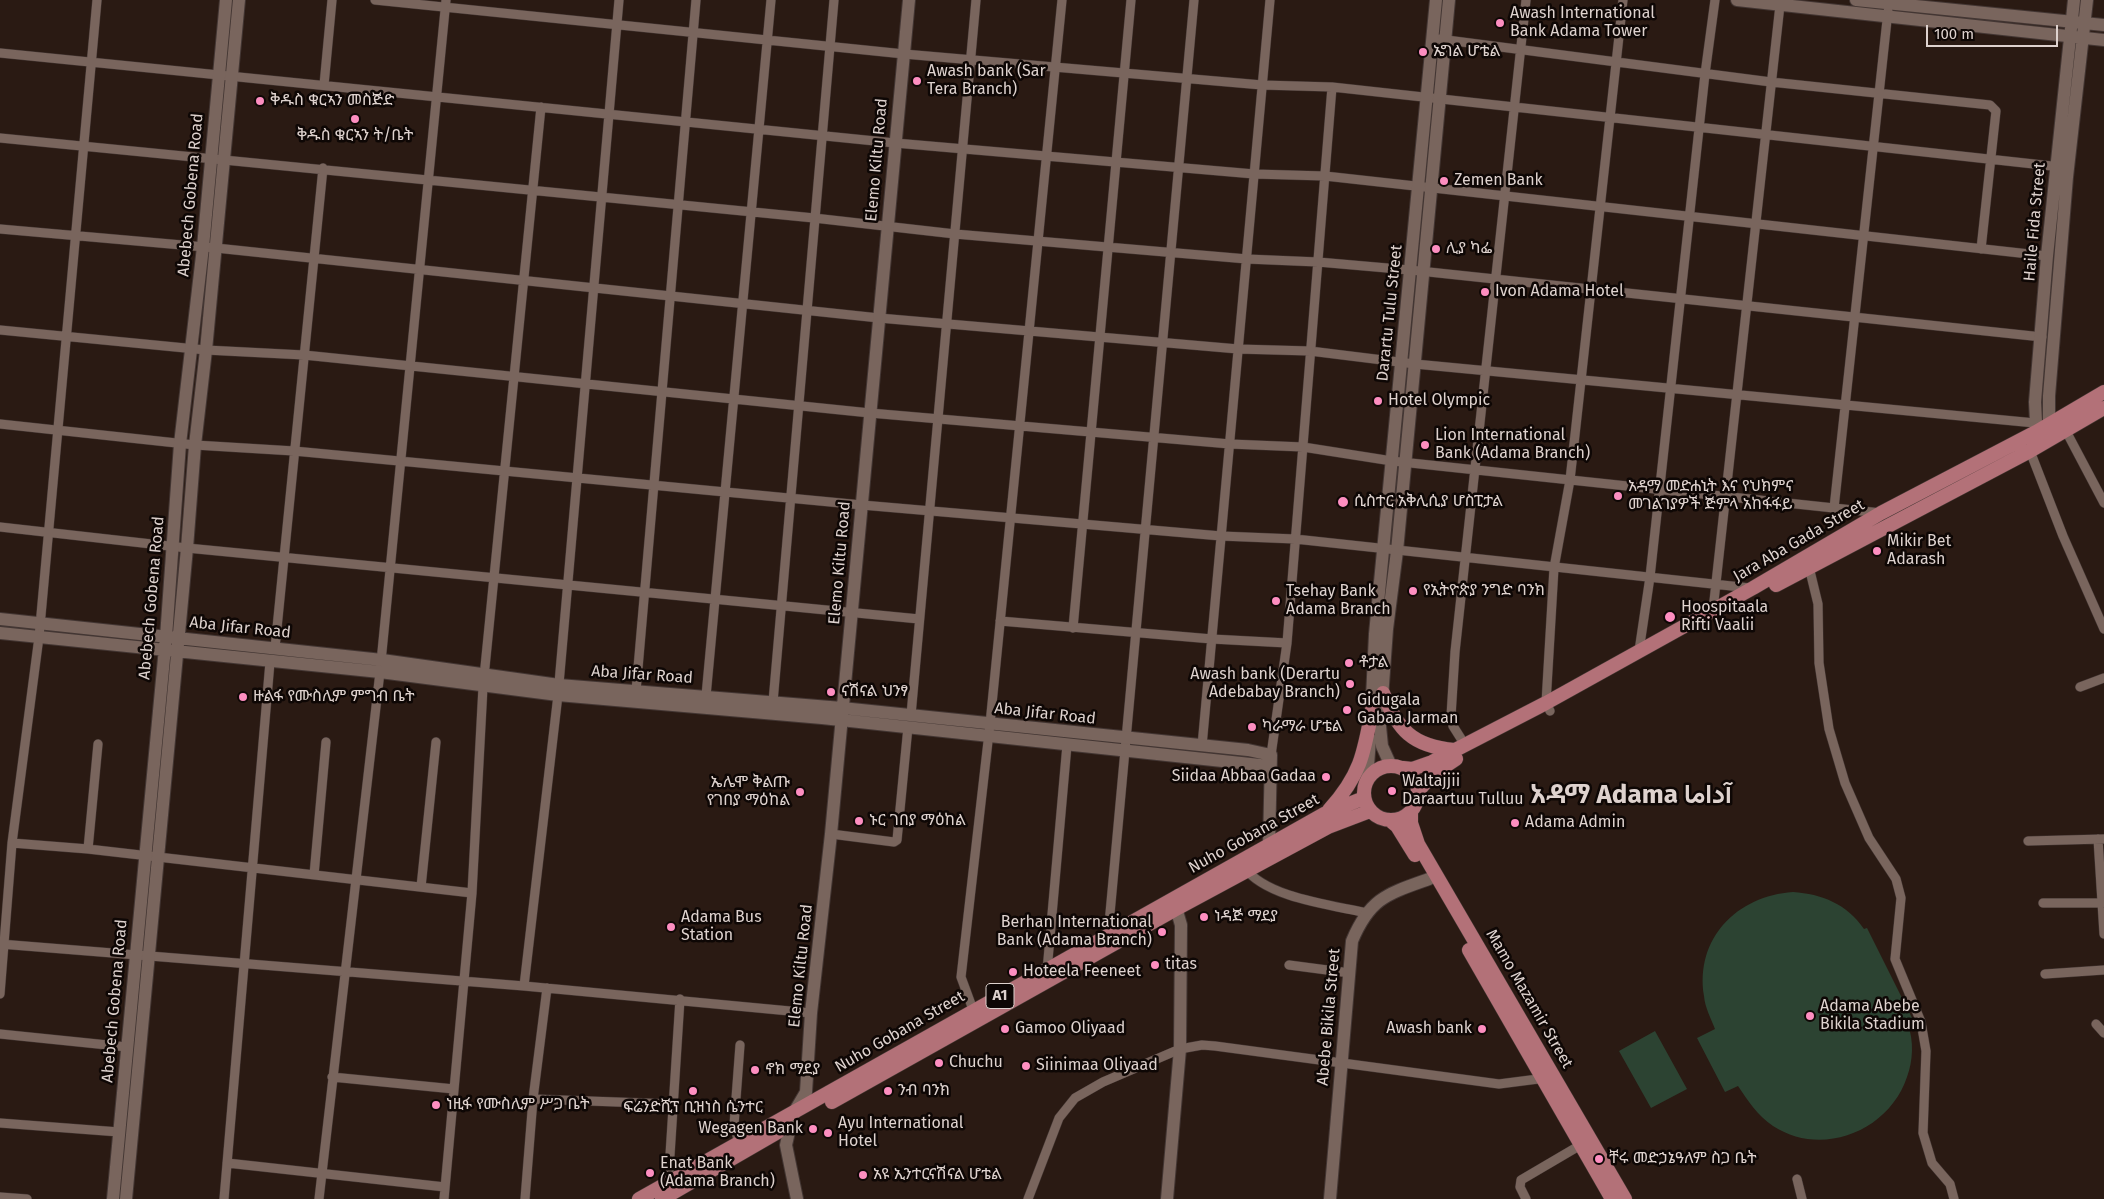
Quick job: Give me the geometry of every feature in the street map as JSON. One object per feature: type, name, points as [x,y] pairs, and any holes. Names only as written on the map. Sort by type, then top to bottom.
[{"type":"main road","name":"Jara Aba Gada Street","points":[[1419,790],[1442,767],[1806,563],[1881,513],[2104,392]]},
{"type":"main road","name":"Jara Aba Gada Street","points":[[1397,767],[1422,766],[1548,707],[1639,651],[1753,588],[2034,449],[2104,408]]},
{"type":"main road","points":[[1383,693],[1393,717],[1406,733],[1421,743],[1435,748],[1460,748]]},
{"type":"main road","points":[[1324,814],[1342,795],[1360,767],[1372,710]]},
{"type":"main road","points":[[1397,767],[1416,781],[1419,790],[1418,802],[1411,812],[1402,819],[1391,821],[1380,818],[1370,811],[1364,798],[1367,780],[1377,770],[1397,767]]},
{"type":"main road","points":[[1337,824],[1364,822],[1372,824],[1390,831],[1414,845],[1424,801],[1442,767]]},
{"type":"main road","name":"Nuho Gobana Street","points":[[1243,867],[1269,844],[1324,814],[1364,798]]},
{"type":"main road","name":"Nuho Gobana Street","points":[[639,1199],[666,1193],[791,1120],[1243,867],[1370,811]]},
{"type":"main road","name":"Mamo Mazamir Street","points":[[1411,812],[1414,845],[1429,879],[1440,890]]},
{"type":"main road","name":"Mamo Mazamir Street","points":[[1391,821],[1414,845],[1586,1142],[1625,1199]]},
{"type":"main road","name":"Nuho Gobana Street","points":[[976,1016],[1046,971],[1108,935],[1176,903]]},
{"type":"main road","name":"Nuho Gobana Street","points":[[666,1193],[739,1142],[791,1120]]},
{"type":"main road","name":"Mamo Mazamir Street","points":[[1586,1142],[1612,1199]]},
{"type":"street","points":[[0,994],[2,944],[12,843],[39,638],[97,0]]},
{"type":"street","name":"Abebech Gobena Road","points":[[113,1199],[164,651],[172,637],[187,548],[195,445],[206,350],[209,247],[225,75],[226,0]]},
{"type":"street","name":"Abebech Gobena Road","points":[[225,75],[239,0]]},
{"type":"street","points":[[324,85],[332,0]]},
{"type":"street","points":[[375,0],[445,4],[904,54],[1262,85],[1332,87],[1426,99],[2062,167]]},
{"type":"street","points":[[524,986],[558,690],[619,0]]},
{"type":"street","points":[[636,691],[696,0]]},
{"type":"street","points":[[706,696],[771,0]]},
{"type":"street","points":[[773,702],[834,0]]},
{"type":"street","name":"Elemo Kiltu Road","points":[[791,1120],[806,1092],[811,1013],[842,714],[909,0]]},
{"type":"street","points":[[830,834],[894,842],[897,840],[976,0]]},
{"type":"street","points":[[976,1016],[961,977],[989,730],[1062,0]]},
{"type":"street","points":[[1073,628],[1131,0]]},
{"type":"street","points":[[1108,935],[1194,0]]},
{"type":"street","points":[[1202,746],[1270,0]]},
{"type":"street","name":"Darartu Tulu Street","points":[[1367,780],[1375,634],[1384,550],[1415,364],[1417,271],[1425,186],[1440,100],[1436,0]]},
{"type":"street","name":"Darartu Tulu Street","points":[[1425,186],[1426,99],[1449,0]]},
{"type":"street","points":[[1460,748],[1450,716],[1455,652],[1526,0]]},
{"type":"street","points":[[1548,707],[1554,568],[1570,480],[1623,0]]},
{"type":"street","points":[[1639,651],[1650,578],[1689,216],[1715,0]]},
{"type":"street","points":[[1737,0],[2104,40]]},
{"type":"street","points":[[1856,0],[2104,25]]},
{"type":"street","name":"Haile Fida Street","points":[[2074,0],[2079,22]]},
{"type":"street","name":"Haile Fida Street","points":[[2034,449],[2039,426],[2062,167],[2077,37],[2079,22],[2087,0]]},
{"type":"street","points":[[1834,508],[1889,2]]},
{"type":"street","points":[[319,1199],[381,666],[445,4]]},
{"type":"street","points":[[1713,610],[1780,5]]},
{"type":"street","points":[[1439,39],[1771,82],[1990,105],[1996,111],[1981,249]]},
{"type":"street","points":[[0,53],[822,134],[895,143],[1254,174],[1325,176],[2047,256]]},
{"type":"street","points":[[1269,844],[1270,761],[1287,642],[1332,87]]},
{"type":"street","points":[[444,1199],[472,893],[483,681],[541,107]]},
{"type":"street","points":[[0,138],[323,168],[814,218],[888,228],[1246,259],[1318,262],[1417,271],[2042,337]]},
{"type":"street","name":"Haile Fida Street","points":[[2050,440],[2039,426],[2042,337],[2047,256],[2062,167]]},
{"type":"street","points":[[274,648],[323,168]]},
{"type":"street","points":[[0,230],[209,247],[879,318],[1238,349],[1310,352],[1401,363],[1845,405],[2039,426]]},
{"type":"street","name":"Abebech Gobena Road","points":[[126,1199],[178,652],[172,637],[172,546],[180,444],[192,348],[209,247]]},
{"type":"street","name":"Darartu Tulu Street","points":[[1397,767],[1382,746],[1380,726],[1387,629],[1397,551],[1401,363],[1417,271]]},
{"type":"street","points":[[0,330],[206,350],[304,355],[870,413],[1230,444],[1303,447],[1398,462],[1881,513]]},
{"type":"street","points":[[0,424],[180,444],[294,451],[790,498],[1221,536],[1296,539],[1384,550],[1753,588]]},
{"type":"street","points":[[2066,431],[2104,503]]},
{"type":"street","points":[[2034,449],[2063,536],[2104,629]]},
{"type":"street","points":[[0,527],[284,558],[919,619]]},
{"type":"street","points":[[1806,563],[1818,604],[1818,663],[1829,729],[1845,782],[1869,838],[1896,879],[1901,898],[1895,958],[1921,1022],[1926,1051],[1923,1132],[1932,1163],[1950,1184],[1954,1199]]},
{"type":"street","name":"Aba Jifar Road","points":[[0,619],[274,648],[381,666],[558,690],[842,714],[989,730],[1126,739],[1248,750],[1270,761]]},
{"type":"street","points":[[1000,621],[1212,640],[1287,642]]},
{"type":"street","name":"Aba Jifar Road","points":[[0,633],[270,662],[381,666]]},
{"type":"street","points":[[224,1199],[270,662]]},
{"type":"street","points":[[2080,687],[2104,678]]},
{"type":"street","name":"Aba Jifar Road","points":[[558,690],[636,691],[706,696],[773,702],[842,714]]},
{"type":"street","name":"Aba Jifar Road","points":[[989,730],[1067,745],[1125,752],[1270,761]]},
{"type":"street","points":[[314,875],[326,742]]},
{"type":"street","points":[[421,887],[436,742]]},
{"type":"street","points":[[88,849],[98,744]]},
{"type":"street","points":[[1046,971],[1067,745]]},
{"type":"street","points":[[2028,841],[2101,839],[2104,934]]},
{"type":"street","points":[[12,843],[88,849],[472,893]]},
{"type":"street","points":[[1243,867],[1271,888],[1294,896],[1367,913]]},
{"type":"street","name":"Abebe Bikila Street","points":[[1330,1199],[1352,941],[1367,913],[1375,903],[1398,890],[1429,879]]},
{"type":"street","points":[[1167,1199],[1180,1048],[1181,924],[1176,903]]},
{"type":"street","points":[[2044,903],[2102,903]]},
{"type":"street","points":[[2,944],[680,999],[811,1013]]},
{"type":"street","points":[[1289,965],[1350,973]]},
{"type":"street","points":[[2045,974],[2104,970]]},
{"type":"street","points":[[526,1199],[533,1098],[547,988]]},
{"type":"street","points":[[666,1193],[680,999]]},
{"type":"street","points":[[2096,1024],[2104,1032]]},
{"type":"street","points":[[0,1034],[127,1047]]},
{"type":"street","points":[[739,1142],[734,1125],[740,1045]]},
{"type":"street","points":[[1028,1199],[1059,1118],[1075,1098],[1103,1082],[1180,1048],[1208,1045],[1499,1084],[1548,1077]]},
{"type":"street","points":[[332,1077],[454,1089]]},
{"type":"street","points":[[533,1098],[672,1104]]},
{"type":"street","points":[[791,1120],[786,1154],[797,1199]]},
{"type":"street","points":[[0,1123],[119,1132]]},
{"type":"street","points":[[1526,1199],[1520,1187],[1521,1180],[1586,1142]]},
{"type":"street","points":[[227,1163],[445,1187]]},
{"type":"street","points":[[1796,1179],[1802,1199]]},
{"type":"street","points":[[0,1197],[27,1199]]},
{"type":"green space","name":"Adama Abebe Bikila Stadium","points":[[1793,892],[1814,895],[1833,902],[1850,913],[1864,929],[1867,928],[1914,1022],[1908,1025],[1912,1044],[1911,1064],[1898,1096],[1885,1112],[1870,1125],[1852,1134],[1832,1139],[1812,1139],[1792,1135],[1773,1126],[1762,1117],[1738,1086],[1725,1092],[1697,1038],[1715,1029],[1705,1000],[1703,975],[1706,956],[1713,939],[1724,924],[1738,911],[1754,902],[1773,895]]},
{"type":"green space","points":[[1655,1031],[1687,1089],[1651,1108],[1619,1051]]},
{"type":"place","name":"Awash International Bank Adama Tower","points":[[1500,23]]},
{"type":"place","name":"ኤግል ሆቴል","points":[[1423,52]]},
{"type":"place","name":"Awash bank (Sar Tera Branch)","points":[[917,81]]},
{"type":"place","name":"ቅዱስ ቁርኣን መስጅድ","points":[[260,101]]},
{"type":"place","name":"ቅዱስ ቁርኣን ት/ቤት","points":[[355,119]]},
{"type":"place","name":"Zemen Bank","points":[[1444,181]]},
{"type":"place","name":"ሊያ ካፌ","points":[[1436,249]]},
{"type":"place","name":"Ivon Adama Hotel","points":[[1485,292]]},
{"type":"place","name":"Hotel Olympic","points":[[1378,401]]},
{"type":"place","name":"Lion International Bank (Adama Branch)","points":[[1425,445]]},
{"type":"place","name":"አዳማ መድሐኒት እና የህክምና መገልገያዎች ጅምላ አከፋፋይ","points":[[1618,496]]},
{"type":"place","name":"ሲስተር አቅሊሲያ ሆስፒታል","points":[[1343,502]]},
{"type":"place","name":"Mikir Bet Adarash","points":[[1877,551]]},
{"type":"place","name":"የኢትዮጵያ ንግድ ባንክ","points":[[1413,591]]},
{"type":"place","name":"Tsehay Bank Adama Branch","points":[[1276,601]]},
{"type":"place","name":"Hoospitaala Rifti Vaalii","points":[[1670,617]]},
{"type":"place","name":"ቶታል","points":[[1349,663]]},
{"type":"place","name":"Awash bank (Derartu Adebabay Branch)","points":[[1350,684]]},
{"type":"place","name":"ናሽናል ህንፃ","points":[[831,692]]},
{"type":"place","name":"ዙልፋ የሙስሊም ምግብ ቤት","points":[[243,697]]},
{"type":"place","name":"Gidugala Gabaa Jarman","points":[[1347,710]]},
{"type":"place","name":"ካራማራ ሆቴል","points":[[1252,727]]},
{"type":"place","name":"Siidaa Abbaa Gadaa","points":[[1326,777]]},
{"type":"place","name":"Waltajjii Daraartuu Tulluu","points":[[1392,791]]},
{"type":"place","name":"ኤሌሞ ቅልጡ የገበያ ማዕከል","points":[[800,792]]},
{"type":"place","name":"ኑር ገበያ ማዕከል","points":[[859,821]]},
{"type":"place","name":"Adama Admin","points":[[1515,823]]},
{"type":"place","name":"ነዳጅ ማደያ","points":[[1204,917]]},
{"type":"place","name":"Adama Bus Station","points":[[671,927]]},
{"type":"place","name":"Berhan International Bank (Adama Branch)","points":[[1162,932]]},
{"type":"place","name":"titas","points":[[1155,965]]},
{"type":"place","name":"Hoteela Feeneet","points":[[1013,972]]},
{"type":"place","name":"Adama Abebe Bikila Stadium","points":[[1810,1016]]},
{"type":"place","name":"Gamoo Oliyaad","points":[[1005,1029]]},
{"type":"place","name":"Awash bank","points":[[1482,1029]]},
{"type":"place","name":"Chuchu","points":[[939,1063]]},
{"type":"place","name":"Siinimaa Oliyaad","points":[[1026,1066]]},
{"type":"place","name":"ኖክ ማደያ","points":[[755,1070]]},
{"type":"place","name":"ፍሬንድሺፕ ቢዝነስ ሴንተር","points":[[693,1091]]},
{"type":"place","name":"ንብ ባንክ","points":[[888,1091]]},
{"type":"place","name":"ነዚፋ የሙስሊም ሥጋ ቤት","points":[[436,1105]]},
{"type":"place","name":"Wegagen Bank","points":[[813,1129]]},
{"type":"place","name":"Ayu International Hotel","points":[[828,1133]]},
{"type":"place","name":"ቸሩ መድኃኔዓለም ስጋ ቤት","points":[[1599,1159]]},
{"type":"place","name":"Enat Bank (Adama Branch)","points":[[650,1173]]},
{"type":"place","name":"አዩ ኢንተርናሽናል ሆቴል","points":[[863,1175]]},
{"type":"district","name":"አዳማ Adama آداما","points":[[1631,796]]}]
